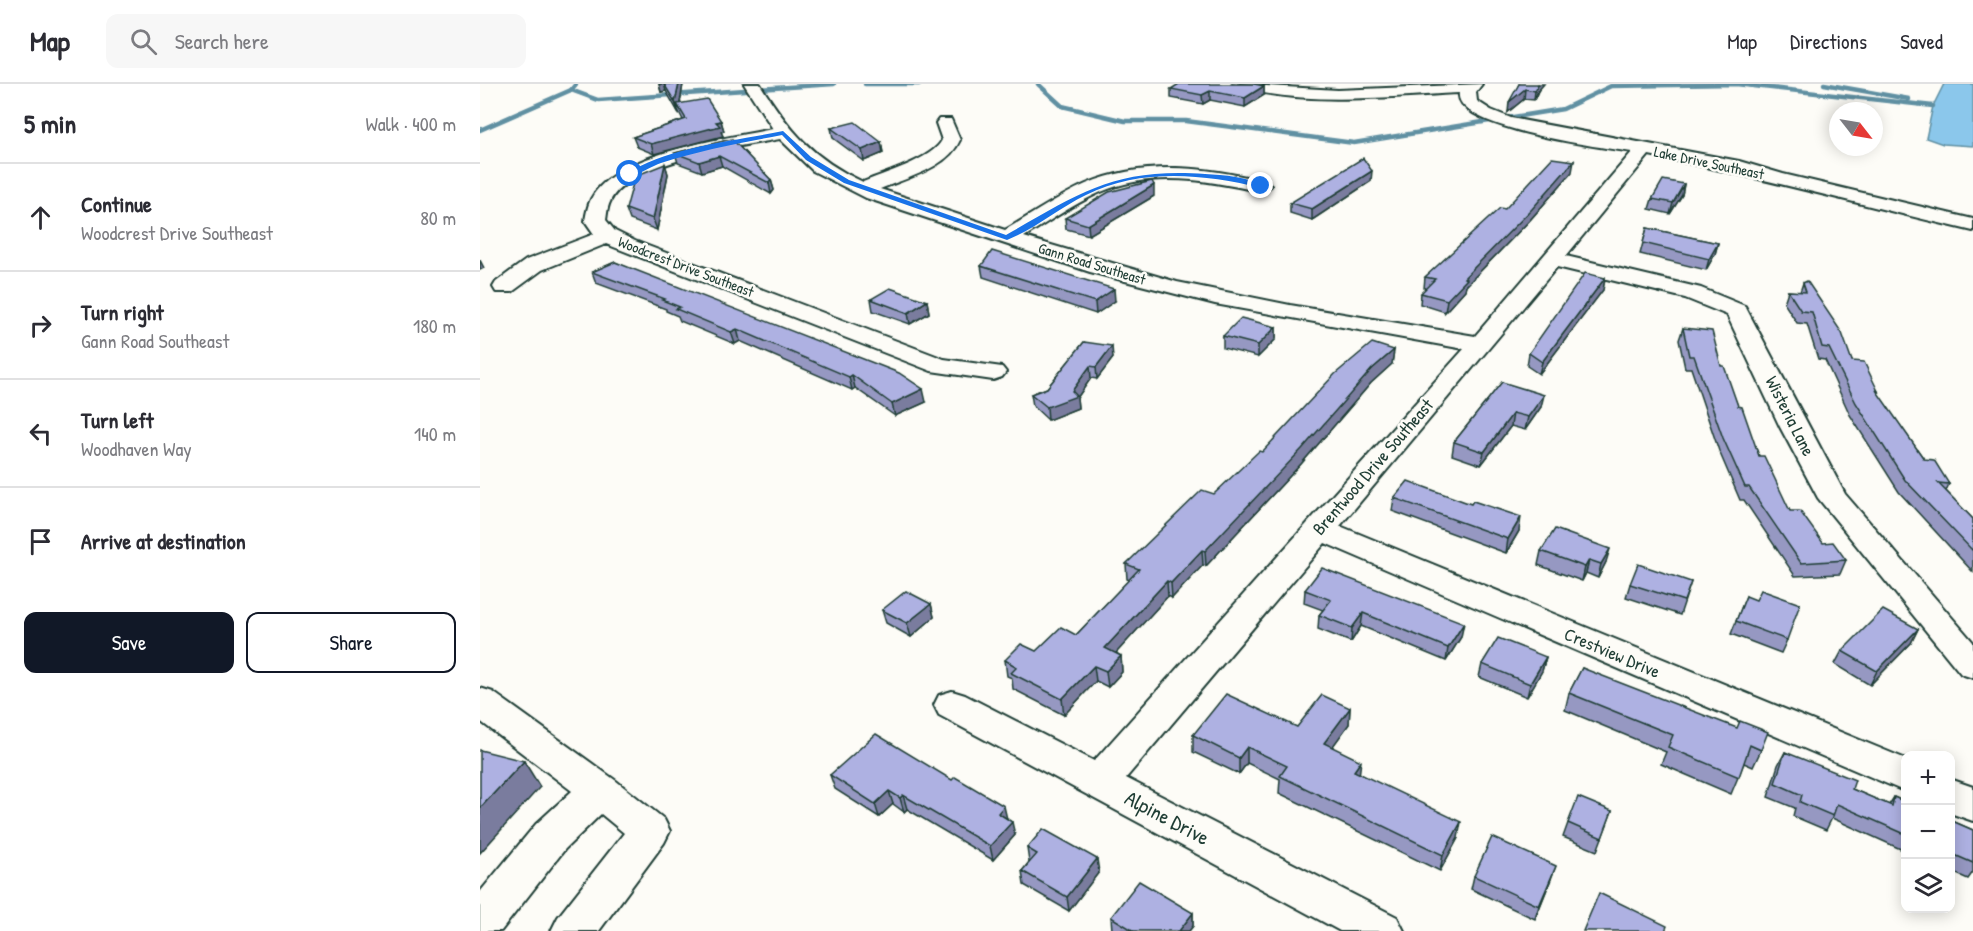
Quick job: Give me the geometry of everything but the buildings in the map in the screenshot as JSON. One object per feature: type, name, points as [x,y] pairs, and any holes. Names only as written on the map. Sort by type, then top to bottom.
[{"type":"street","points":[[1240,84],[1290,94],[1351,89],[1471,86]]},
{"type":"street","name":"Lake Drive Southeast","points":[[1471,86],[1466,98],[1468,102],[1493,118],[1739,166],[1778,179],[1973,225]]},
{"type":"street","name":"Gann Road Southeast","points":[[754,88],[783,133],[821,168],[864,189],[1007,238],[1176,288],[1315,316],[1481,344]]},
{"type":"street","points":[[864,189],[942,154],[951,140],[945,123]]},
{"type":"street","name":"Woodcrest Drive Southeast","points":[[783,133],[669,158],[619,180],[603,193],[595,212],[595,221],[607,236],[940,366],[993,372]]},
{"type":"street","name":"Brentwood Drive Southeast","points":[[1100,782],[1481,344],[1644,149]]},
{"type":"street","points":[[1007,238],[1089,190],[1121,179],[1152,175],[1196,175],[1227,177],[1261,186]]},
{"type":"street","points":[[504,287],[534,265],[607,236]]},
{"type":"street","name":"Wisteria Lane","points":[[1552,260],[1693,293],[1737,310],[1794,427],[1833,498],[1973,665]]},
{"type":"street","name":"Crestview Drive","points":[[1319,529],[1901,774]]},
{"type":"street","points":[[480,702],[601,791],[650,831],[573,931]]},
{"type":"street","name":"Alpine Drive","points":[[952,705],[1382,931]]},
{"type":"street","points":[[480,924],[518,874],[567,817],[601,791]]},
{"type":"street","points":[[1955,797],[1973,805]]},
{"type":"water","points":[[1944,84],[1973,84],[1973,146],[1943,144],[1926,138],[1933,106]]},
{"type":"waterway","points":[[571,90],[576,84]]},
{"type":"waterway","points":[[571,90],[598,100],[834,84]]},
{"type":"waterway","points":[[865,84],[919,84]]},
{"type":"waterway","points":[[1038,84],[1062,106],[1125,121],[1186,121],[1354,143],[1563,109],[1611,86],[1736,84],[1933,106]]},
{"type":"waterway","points":[[1824,84],[1909,99]]},
{"type":"waterway","points":[[480,130],[571,90]]},
{"type":"route","points":[[630,174],[654,163],[689,152],[783,133],[809,159],[846,182],[1007,238],[1084,193],[1105,183],[1121,179],[1167,174],[1227,177],[1261,186]]}]
